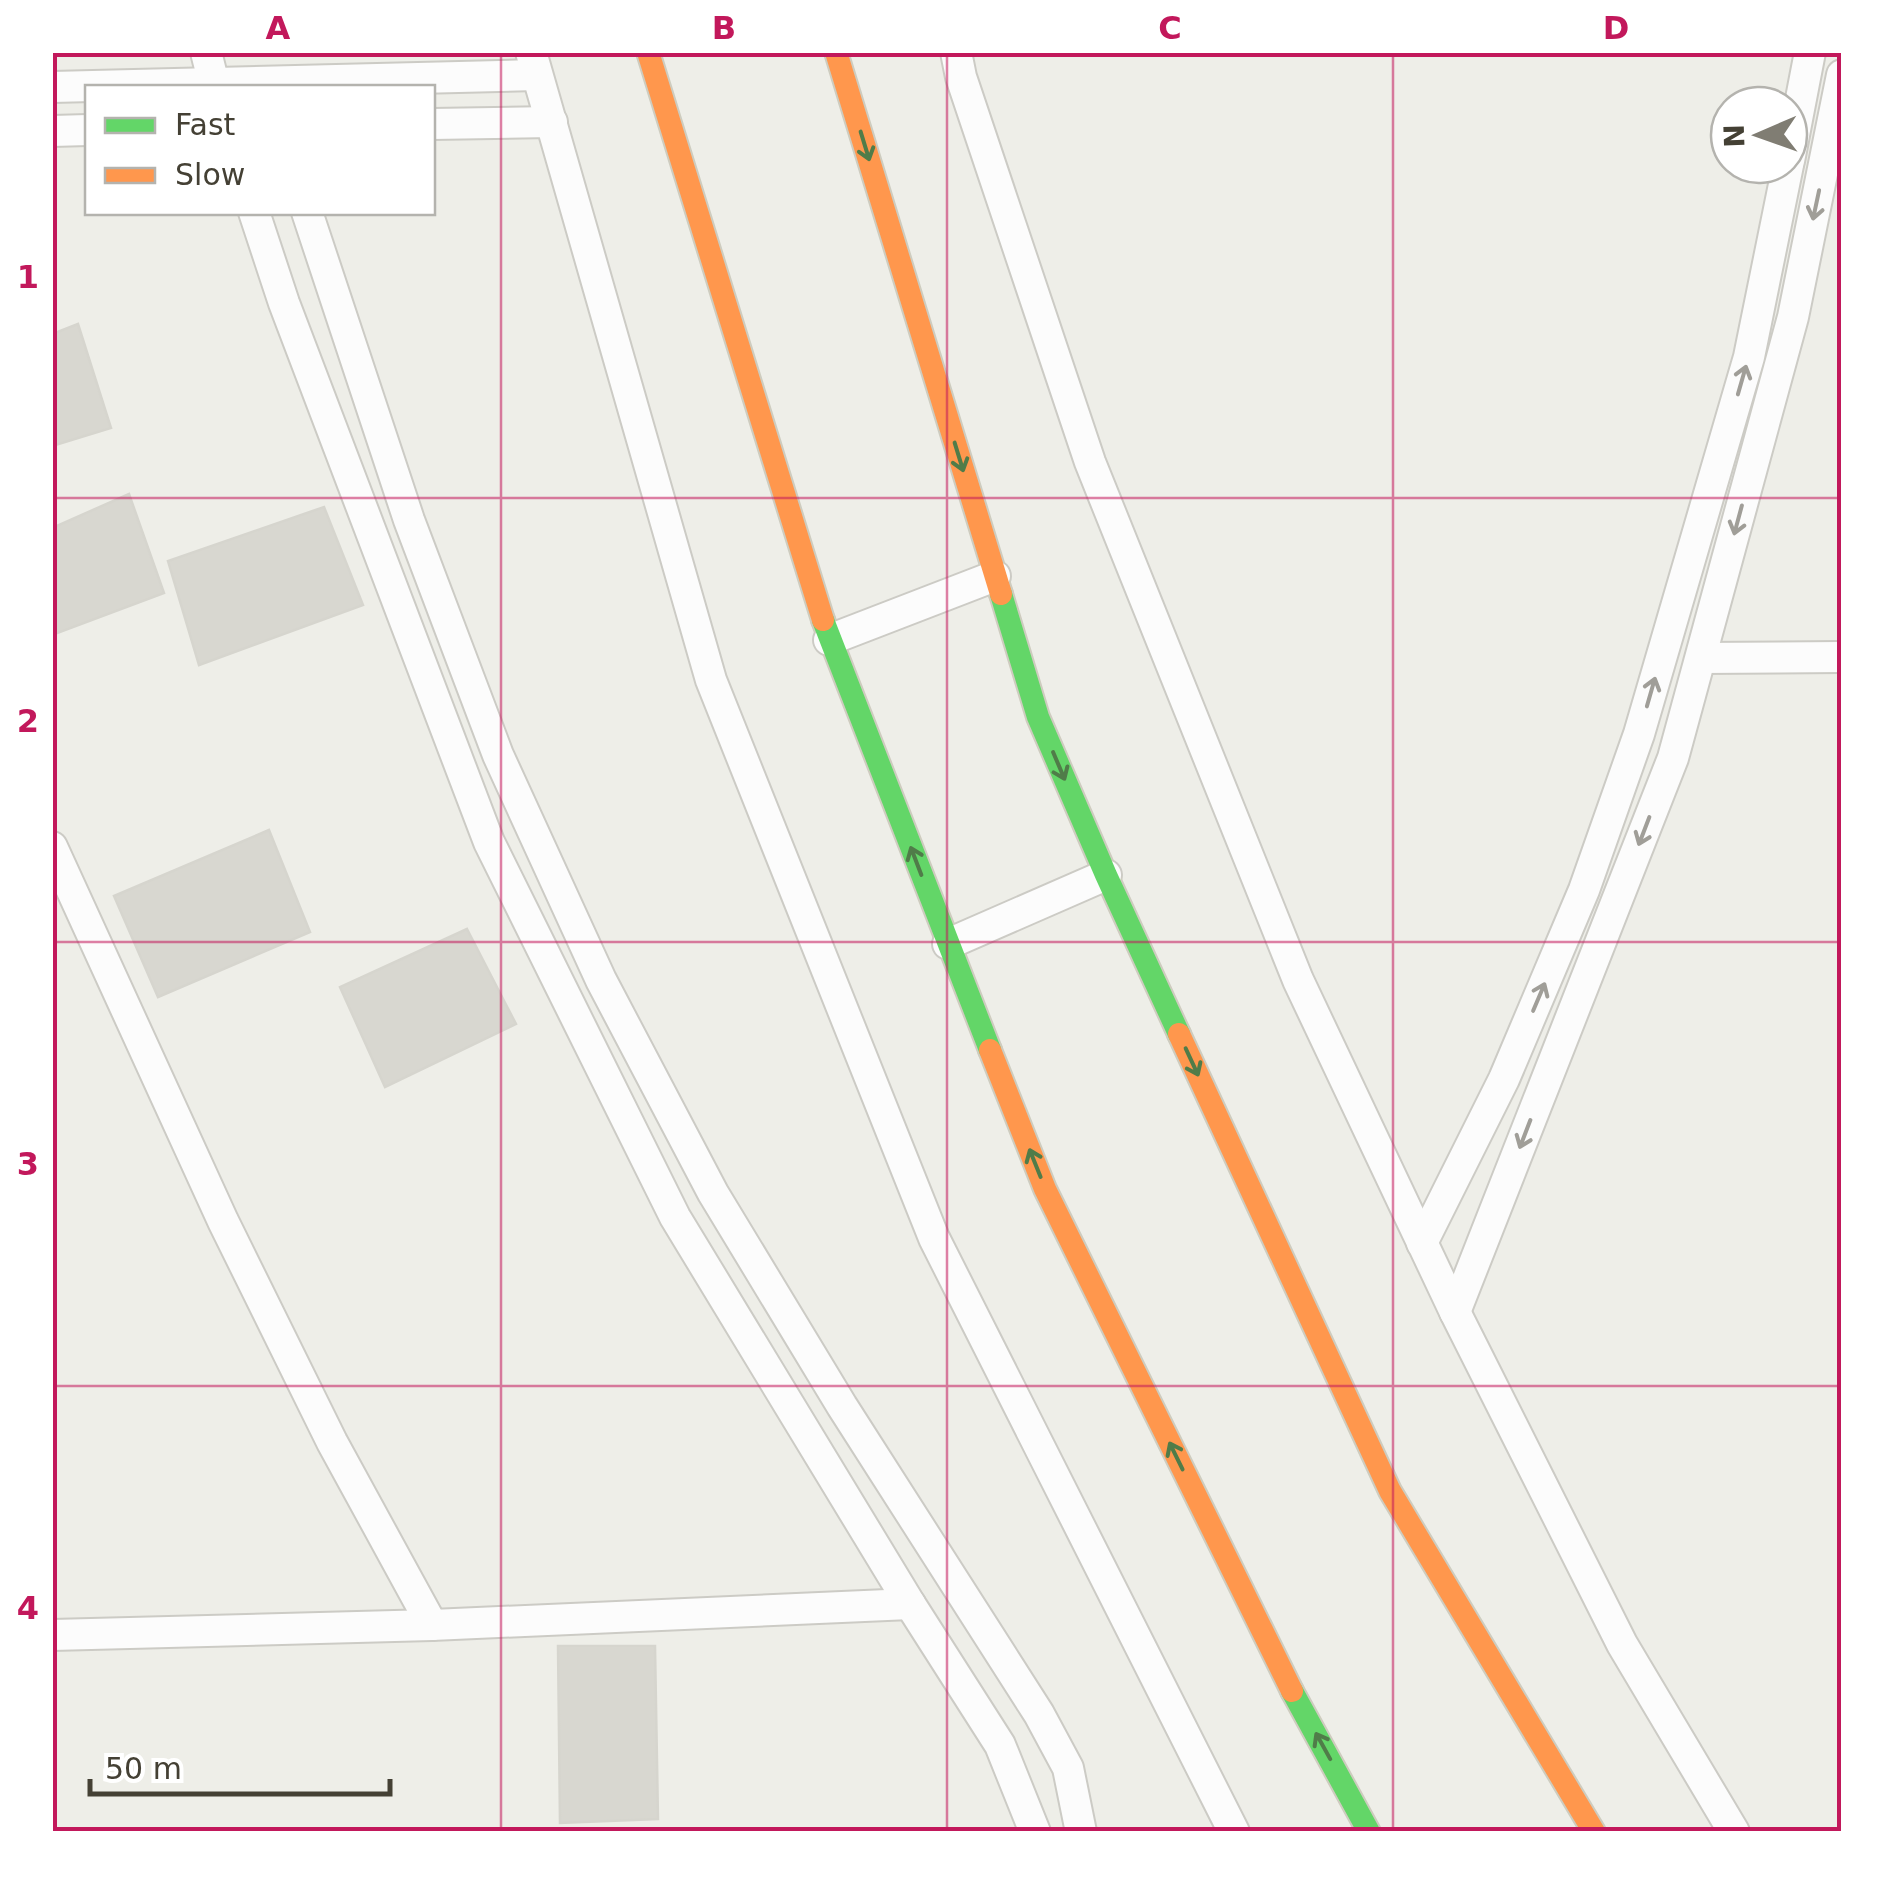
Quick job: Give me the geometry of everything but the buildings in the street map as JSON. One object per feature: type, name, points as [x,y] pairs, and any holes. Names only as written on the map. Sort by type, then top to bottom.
[{"type":"main road","points":[[648,52],[830,640],[1045,1189],[1278,1664],[1369,1832]]},
{"type":"main road","points":[[836,52],[1038,717],[1106,876],[1390,1491],[1594,1832]]},
{"type":"street","points":[[956,52],[961,77],[1090,462],[1298,980],[1455,1312],[1622,1644],[1734,1832]]},
{"type":"street","points":[[1804,85],[1810,52]]},
{"type":"street","points":[[52,87],[211,74],[534,64],[712,680],[934,1238],[1234,1832]]},
{"type":"street","points":[[1455,1312],[1672,758],[1793,318],[1842,75]]},
{"type":"street","points":[[435,124],[552,122]]},
{"type":"street","points":[[52,131],[85,130]]},
{"type":"street","points":[[1422,1243],[1504,1079],[1584,890],[1639,734],[1749,357],[1784,185]]},
{"type":"street","points":[[255,215],[284,304],[490,842],[675,1216],[1000,1745],[1035,1832]]},
{"type":"street","points":[[308,215],[409,520],[498,755],[601,980],[713,1193],[842,1406],[1038,1714],[1068,1768],[1082,1832]]},
{"type":"street","points":[[830,640],[996,576]]},
{"type":"street","points":[[1701,658],[1842,657]]},
{"type":"street","points":[[52,847],[223,1221],[332,1442],[432,1625]]},
{"type":"street","points":[[948,944],[1106,876]]},
{"type":"street","points":[[52,1635],[432,1625],[910,1604]]},
{"type":"traffic: fast","points":[[1001,594],[1038,717],[1179,1034]]},
{"type":"traffic: fast","points":[[823,620],[990,1050]]},
{"type":"traffic: fast","points":[[1292,1691],[1369,1832]]},
{"type":"traffic: slow","points":[[648,52],[823,620]]},
{"type":"traffic: slow","points":[[836,52],[1001,594]]},
{"type":"traffic: slow","points":[[1179,1034],[1390,1491],[1594,1832]]},
{"type":"traffic: slow","points":[[990,1050],[1045,1189],[1292,1691]]}]
